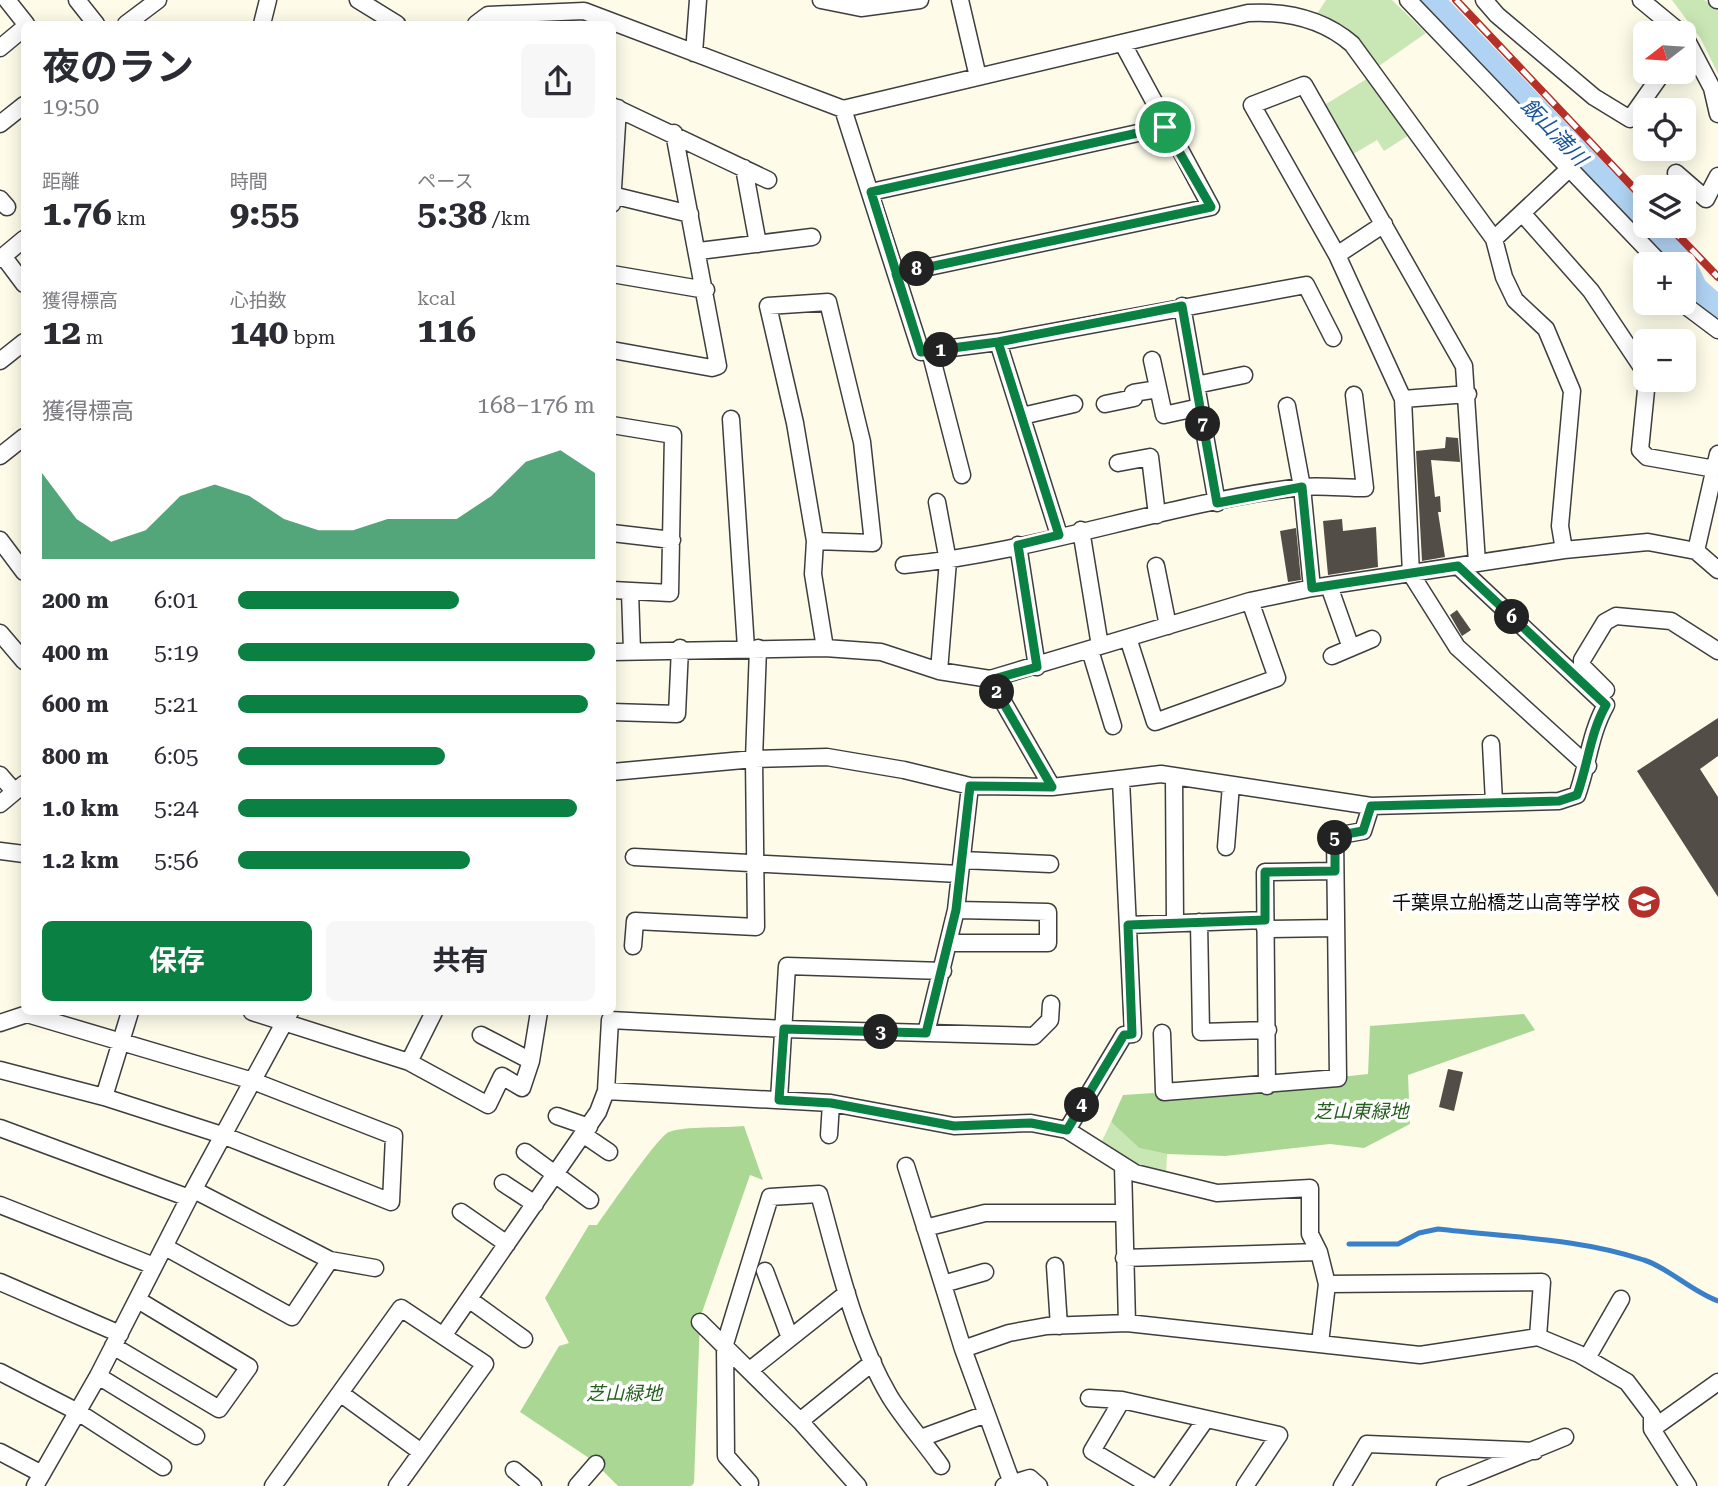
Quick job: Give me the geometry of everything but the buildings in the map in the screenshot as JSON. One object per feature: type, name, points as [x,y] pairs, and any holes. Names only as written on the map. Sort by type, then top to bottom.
[{"type":"street","points":[[7,0],[22,21]]},
{"type":"street","points":[[77,0],[94,21]]},
{"type":"street","points":[[131,21],[158,0]]},
{"type":"street","points":[[263,21],[268,0]]},
{"type":"street","points":[[358,0],[392,21]]},
{"type":"street","points":[[694,53],[698,0]]},
{"type":"street","points":[[821,0],[860,8],[920,0]]},
{"type":"street","points":[[960,0],[978,77]]},
{"type":"street","points":[[1408,0],[1650,252]]},
{"type":"street","points":[[1484,0],[1497,15],[1594,97],[1630,119],[1655,84]]},
{"type":"street","points":[[1641,0],[1665,21]]},
{"type":"street","points":[[616,23],[844,109],[1122,44],[1246,7],[1300,17],[1339,33],[1352,44],[1494,239],[1504,277],[1515,300],[1546,329],[1572,391],[1560,526],[1564,550]]},
{"type":"street","points":[[483,13],[584,11],[610,21]]},
{"type":"street","points":[[0,48],[21,30]]},
{"type":"street","points":[[896,274],[1211,207],[1122,44]]},
{"type":"street","points":[[1696,59],[1712,88],[1718,114]]},
{"type":"street","points":[[1476,564],[1468,394],[1464,366],[1304,85],[1252,106],[1337,255],[1404,399],[1411,574],[1457,647],[1588,766]]},
{"type":"street","points":[[1,121],[21,107]]},
{"type":"street","points":[[616,107],[768,180]]},
{"type":"street","points":[[844,109],[921,352],[998,342],[1306,285],[1333,338]]},
{"type":"street","points":[[871,192],[1165,127]]},
{"type":"street","points":[[616,350],[712,368],[718,366],[699,251],[674,133]]},
{"type":"street","points":[[744,168],[758,244]]},
{"type":"street","points":[[1494,239],[1570,168]]},
{"type":"street","points":[[1676,173],[1706,199],[1718,176]]},
{"type":"street","points":[[616,196],[690,214]]},
{"type":"street","points":[[1523,214],[1591,291],[1633,354]]},
{"type":"street","points":[[1337,255],[1384,224]]},
{"type":"street","points":[[699,251],[812,237]]},
{"type":"street","points":[[21,241],[1,258],[21,281]]},
{"type":"street","points":[[616,275],[706,290]]},
{"type":"street","points":[[815,541],[873,543],[862,442],[828,302],[768,306],[795,423],[815,541],[813,574],[825,648]]},
{"type":"street","points":[[1182,306],[1217,503]]},
{"type":"street","points":[[1696,314],[1718,330]]},
{"type":"street","points":[[998,342],[1059,535]]},
{"type":"street","points":[[0,361],[21,344]]},
{"type":"street","points":[[930,351],[962,475]]},
{"type":"street","points":[[1152,360],[1164,415],[1200,407]]},
{"type":"street","points":[[1196,385],[1244,375]]},
{"type":"street","points":[[1105,404],[1133,398],[1133,393],[1158,389]]},
{"type":"street","points":[[1646,392],[1640,450],[1647,457],[1717,462],[1696,551]]},
{"type":"street","points":[[1404,399],[1468,394]]},
{"type":"street","points":[[904,565],[948,561],[1081,530],[1302,487],[1365,488],[1354,395]]},
{"type":"street","points":[[1022,416],[1074,404]]},
{"type":"street","points":[[1287,406],[1321,587],[1351,648]]},
{"type":"street","points":[[633,947],[635,921],[755,927],[752,648],[731,419]]},
{"type":"street","points":[[616,426],[673,435],[670,593],[616,590]]},
{"type":"street","points":[[0,456],[21,439]]},
{"type":"street","points":[[1118,464],[1150,457],[1157,515]]},
{"type":"street","points":[[937,502],[948,561],[939,671]]},
{"type":"street","points":[[1081,530],[1095,648],[1113,726]]},
{"type":"street","points":[[616,533],[672,540]]},
{"type":"street","points":[[0,540],[21,568]]},
{"type":"street","points":[[616,652],[825,648],[881,653],[939,671],[990,680],[1250,601],[1458,566],[1564,550],[1648,542],[1696,551],[1718,569]]},
{"type":"street","points":[[1018,545],[1037,667]]},
{"type":"street","points":[[1156,566],[1168,625]]},
{"type":"street","points":[[1458,566],[1606,705]]},
{"type":"street","points":[[630,592],[632,651]]},
{"type":"street","points":[[1128,638],[1155,722],[1277,678],[1250,601]]},
{"type":"street","points":[[616,772],[754,759],[827,758],[904,770],[970,786],[1052,787],[1161,774],[1371,806],[1559,801],[1577,795],[1588,766],[1595,724],[1609,694],[1586,671],[1582,660],[1605,622],[1616,616],[1671,621],[1718,651]]},
{"type":"street","points":[[0,633],[21,658]]},
{"type":"street","points":[[1332,656],[1372,639]]},
{"type":"street","points":[[616,712],[677,714],[680,649]]},
{"type":"street","points":[[990,680],[1052,787]]},
{"type":"street","points":[[1491,744],[1494,802]]},
{"type":"street","points":[[0,775],[19,787],[0,804]]},
{"type":"street","points":[[1174,776],[1175,923]]},
{"type":"street","points":[[1067,1130],[1111,1052],[1124,1035],[1132,1034],[1121,780]]},
{"type":"street","points":[[1226,847],[1231,785]]},
{"type":"street","points":[[926,1033],[956,910],[970,786]]},
{"type":"street","points":[[1162,1033],[1164,1092],[1267,1086],[1338,1078],[1335,836],[1363,831],[1371,806]]},
{"type":"street","points":[[0,851],[21,854]]},
{"type":"street","points":[[634,857],[755,864],[960,867],[1050,864]]},
{"type":"street","points":[[1267,1086],[1265,872],[1335,871]]},
{"type":"street","points":[[950,943],[1048,943],[1048,912],[956,910]]},
{"type":"street","points":[[1128,925],[1199,922],[1336,928]]},
{"type":"street","points":[[1199,922],[1201,1032],[1268,1030]]},
{"type":"street","points":[[779,1100],[787,966],[943,971]]},
{"type":"street","points":[[443,1336],[586,1131],[606,1091],[610,1020],[784,1029],[1034,1036],[1050,1020],[1051,1004]]},
{"type":"street","points":[[0,1023],[22,1015]]},
{"type":"street","points":[[0,1070],[104,1097],[222,1135],[391,1202],[394,1136],[253,1081],[34,1015]]},
{"type":"street","points":[[104,1097],[129,1015]]},
{"type":"street","points":[[410,1062],[433,1015]]},
{"type":"street","points":[[0,1452],[39,1480],[98,1376],[222,1135],[288,1016],[410,1062],[488,1105],[502,1076],[522,1088],[531,1061],[539,1015]]},
{"type":"street","points":[[481,1035],[531,1061]]},
{"type":"street","points":[[606,1091],[831,1103],[954,1126],[1031,1123],[1067,1130],[1135,1173],[1217,1193],[1310,1188],[1310,1234],[1319,1252],[1327,1284],[1320,1343]]},
{"type":"street","points":[[829,1135],[831,1103]]},
{"type":"street","points":[[557,1116],[586,1131],[609,1152]]},
{"type":"street","points":[[0,1128],[192,1194],[330,1260],[376,1268]]},
{"type":"street","points":[[525,1152],[590,1200]]},
{"type":"street","points":[[906,1166],[963,1349],[1010,1485],[1030,1478],[1039,1486]]},
{"type":"street","points":[[1123,1166],[1127,1322]]},
{"type":"street","points":[[503,1183],[535,1204]]},
{"type":"street","points":[[750,1483],[726,1456],[725,1344],[770,1197],[819,1194],[847,1293],[873,1362],[891,1398],[941,1466]]},
{"type":"street","points":[[0,1205],[154,1266]]},
{"type":"street","points":[[461,1212],[507,1244]]},
{"type":"street","points":[[925,1228],[985,1213],[1123,1213]]},
{"type":"street","points":[[166,1247],[292,1317],[330,1260]]},
{"type":"street","points":[[1124,1258],[1319,1252]]},
{"type":"street","points":[[1055,1266],[1059,1325]]},
{"type":"street","points":[[765,1271],[790,1338]]},
{"type":"street","points":[[943,1284],[985,1272]]},
{"type":"street","points":[[0,1282],[117,1340],[219,1409],[249,1367],[138,1300]]},
{"type":"street","points":[[1327,1284],[1542,1282],[1538,1337]]},
{"type":"street","points":[[750,1370],[847,1293]]},
{"type":"street","points":[[1587,1359],[1621,1299]]},
{"type":"street","points":[[470,1300],[524,1339]]},
{"type":"street","points":[[273,1486],[401,1308],[485,1364],[397,1486]]},
{"type":"street","points":[[700,1322],[800,1421],[858,1486]]},
{"type":"street","points":[[963,1349],[1009,1333],[1059,1325],[1127,1322],[1420,1354],[1538,1337],[1587,1359],[1627,1382],[1652,1415],[1652,1429],[1688,1486]]},
{"type":"street","points":[[800,1421],[873,1362]]},
{"type":"street","points":[[0,1372],[78,1412],[163,1466]]},
{"type":"street","points":[[98,1376],[196,1436]]},
{"type":"street","points":[[1652,1429],[1718,1382]]},
{"type":"street","points":[[340,1393],[421,1452]]},
{"type":"street","points":[[1089,1398],[1122,1400],[1279,1435],[1245,1486]]},
{"type":"street","points":[[1122,1400],[1092,1451],[1151,1486]]},
{"type":"street","points":[[921,1438],[986,1414]]},
{"type":"street","points":[[1159,1486],[1206,1419]]},
{"type":"street","points":[[1445,1486],[1565,1437]]},
{"type":"street","points":[[1342,1486],[1367,1444],[1535,1451]]},
{"type":"street","points":[[577,1486],[596,1464]]},
{"type":"street","points":[[514,1469],[533,1486]]},
{"type":"green space","points":[[1326,0],[1392,0],[1426,33],[1376,68],[1357,37],[1345,27],[1317,14]]},
{"type":"green space","points":[[1672,0],[1704,0],[1718,7],[1718,74],[1696,32],[1696,21],[1688,21]]},
{"type":"green space","points":[[1368,78],[1409,135],[1384,151],[1377,140],[1350,156],[1323,106]]},
{"type":"green space","name":"芝山東緑地","points":[[1524,1014],[1535,1030],[1408,1075],[1410,1124],[1364,1148],[1330,1144],[1225,1156],[1167,1154],[1139,1148],[1111,1122],[1123,1095],[1153,1093],[1164,1096],[1368,1074],[1370,1026]]},
{"type":"green space","points":[[1111,1122],[1139,1148],[1167,1154],[1166,1176],[1126,1162],[1102,1141]]},
{"type":"green space","name":"芝山緑地","points":[[744,1126],[763,1180],[750,1175],[700,1318],[694,1483],[691,1486],[618,1486],[592,1460],[520,1412],[559,1346],[569,1343],[545,1298],[589,1225],[597,1225],[663,1137],[669,1132],[684,1129]]},
{"type":"waterway","name":"飯山満川","points":[[1428,0],[1669,252]]},
{"type":"waterway","name":"飯山満川","points":[[1696,293],[1718,312]]},
{"type":"waterway","points":[[1349,1244],[1398,1244],[1419,1233],[1438,1229],[1594,1247],[1653,1263],[1718,1301]]},
{"type":"railway","points":[[1456,0],[1633,187]]},
{"type":"railway","points":[[1681,238],[1718,277]]},
{"type":"place","name":"千葉県立船橋芝山高等学校","points":[[1644,902]]},
{"type":"route","points":[[1165,127],[871,192],[896,274],[921,352],[998,342],[1059,535],[1018,545],[1037,667],[990,680],[1052,787],[970,786],[956,910],[926,1033],[784,1029],[779,1100],[831,1103],[954,1126],[996,1122],[1031,1123],[1067,1130],[1111,1052],[1124,1035],[1132,1034],[1128,925],[1265,920],[1265,872],[1335,871],[1335,836],[1363,831],[1371,806],[1559,801],[1577,795],[1588,766],[1595,724],[1606,705],[1458,566],[1312,588],[1302,487],[1217,503],[1182,306],[998,342],[930,351],[921,352],[896,274],[1211,207],[1165,127]]}]
